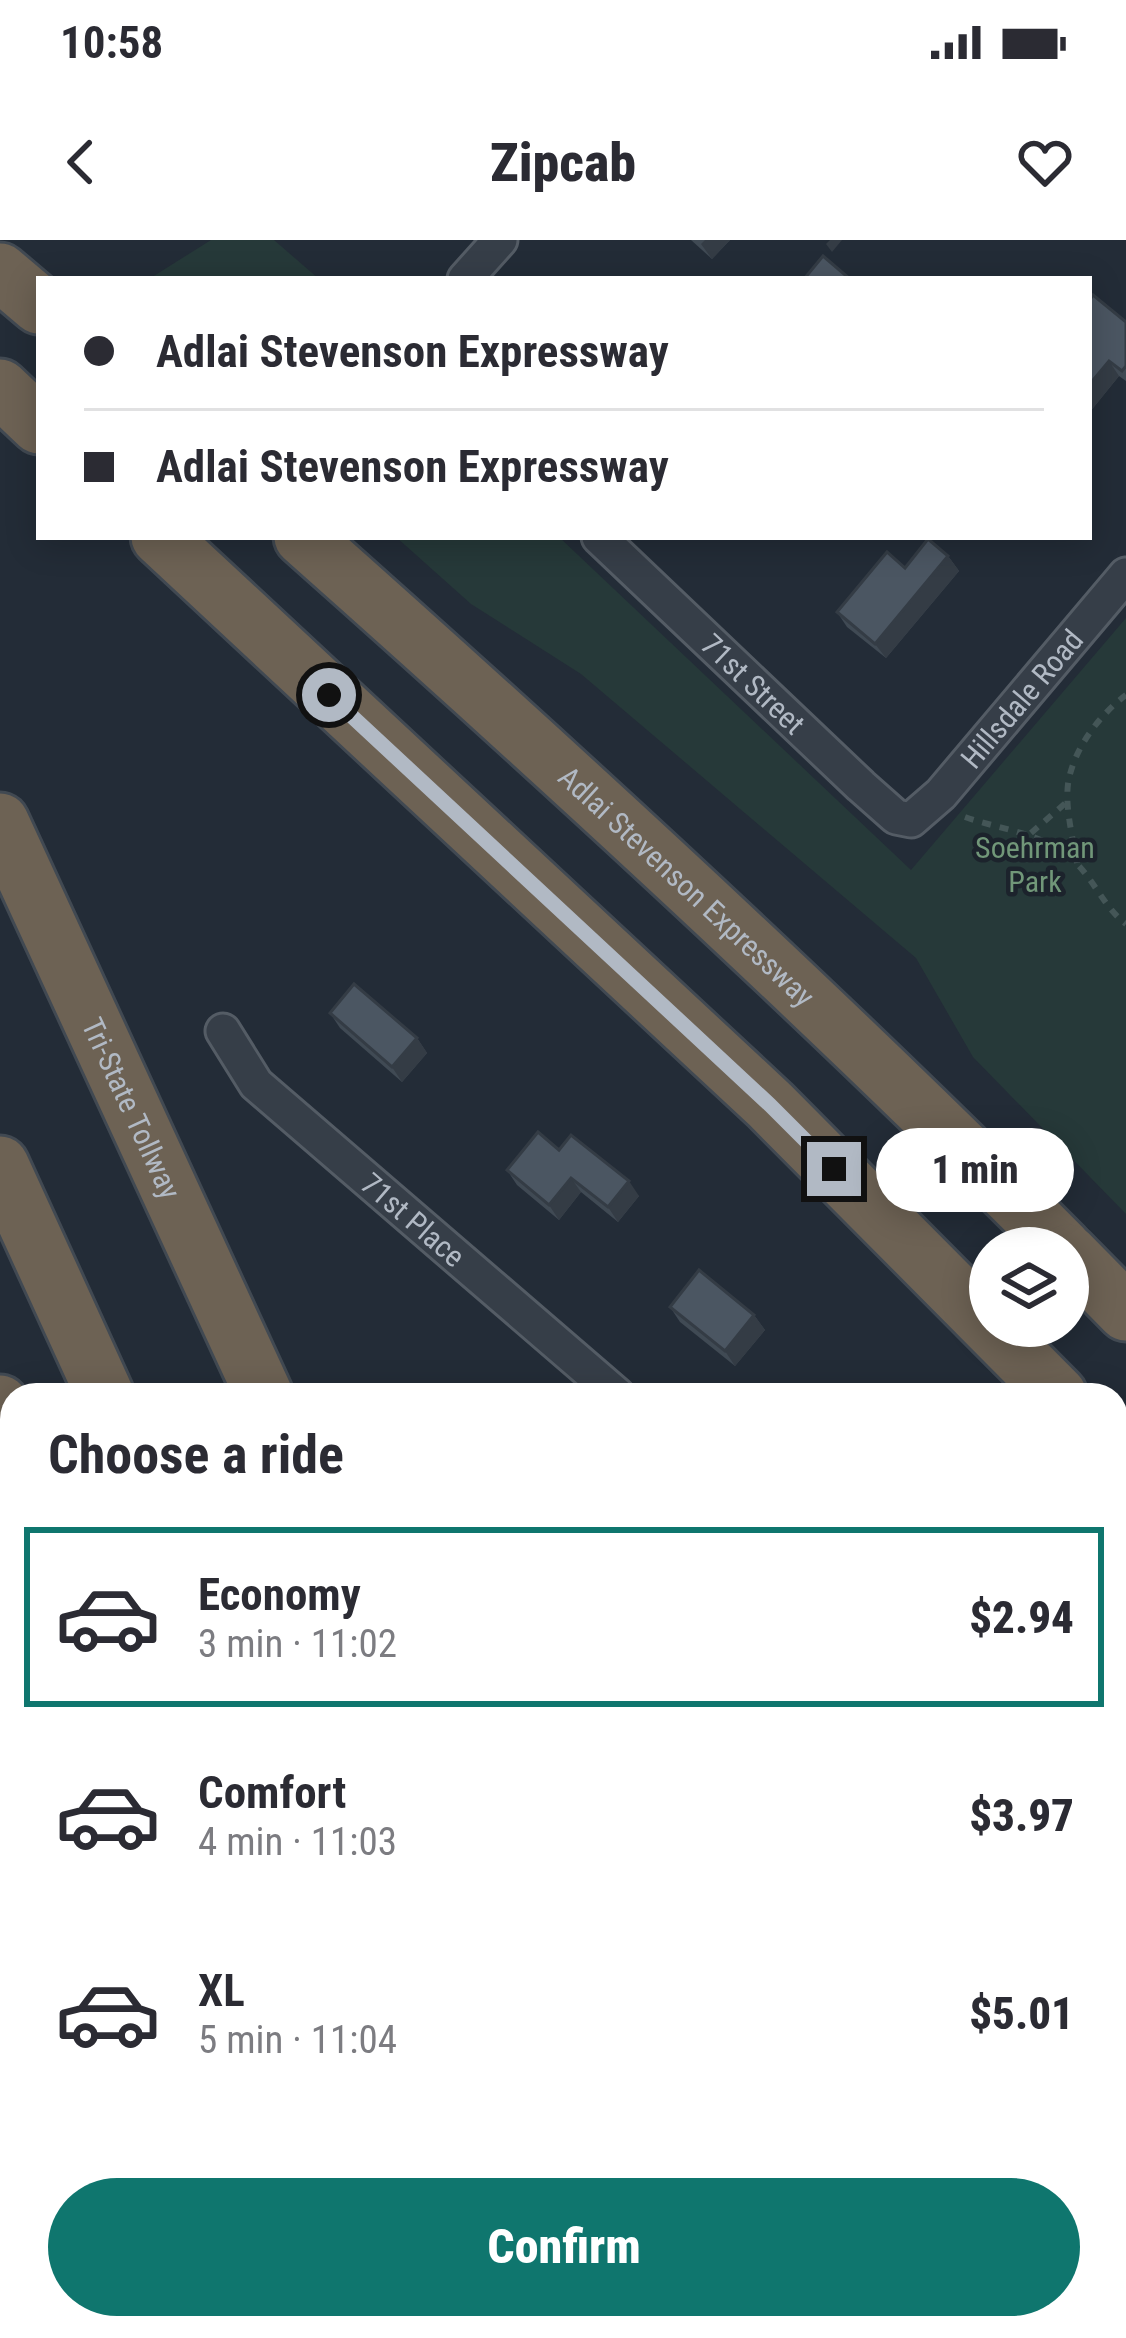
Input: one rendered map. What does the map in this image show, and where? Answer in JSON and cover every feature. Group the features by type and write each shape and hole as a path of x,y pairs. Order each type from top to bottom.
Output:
{"highway":[{"path":"0,272 36,302"},
{"path":"0,388 36,421"},
{"path":"163,540 770,1105 1046,1383"},
{"name":"Adlai Stevenson Expressway","path":"306,540 548,755 1041,1227"},
{"name":"Tri-State Tollway","path":"0,822 258,1383"},
{"path":"0,1165 100,1383"},
{"name":"Adlai Stevenson Expressway","path":"1089,1275 1126,1312"}],"street":[{"path":"468,276 500,240"},
{"name":"71st Street","path":"602,540 860,786 896,817 911,820"},
{"name":"Hillsdale Road","path":"911,820 941,794 1126,574"},
{"name":"71st Place","path":"223,1031 256,1084 603,1383"}],"path":[{"path":"1077,865 1068,787 1075,758 1093,729 1126,694"},
{"path":"941,794 962,816 1052,844 1077,865 1126,924"},
{"path":"1029,835 1069,800"}],"green space":[{"path":"211,240 274,240 316,276 154,276"},
{"name":"Soehrman Park","path":"399,540 562,540 911,870 1126,618 1126,1214 973,1057 916,958 581,674 471,604"}],"building":[{"path":"823,256 846,276 806,276"},
{"path":"1092,296 1126,322 1126,366 1122,371 1109,361 1092,381"},
{"path":"927,540 948,556 875,644 837,612 887,552 905,568"},
{"path":"354,984 417,1038 392,1067 330,1013"},
{"path":"538,1132 559,1150 571,1135 629,1181 608,1207 571,1178 549,1205 507,1170"},
{"path":"699,1270 754,1315 725,1351 670,1307"}],"route":[{"path":"329,695 834,1169"}]}
